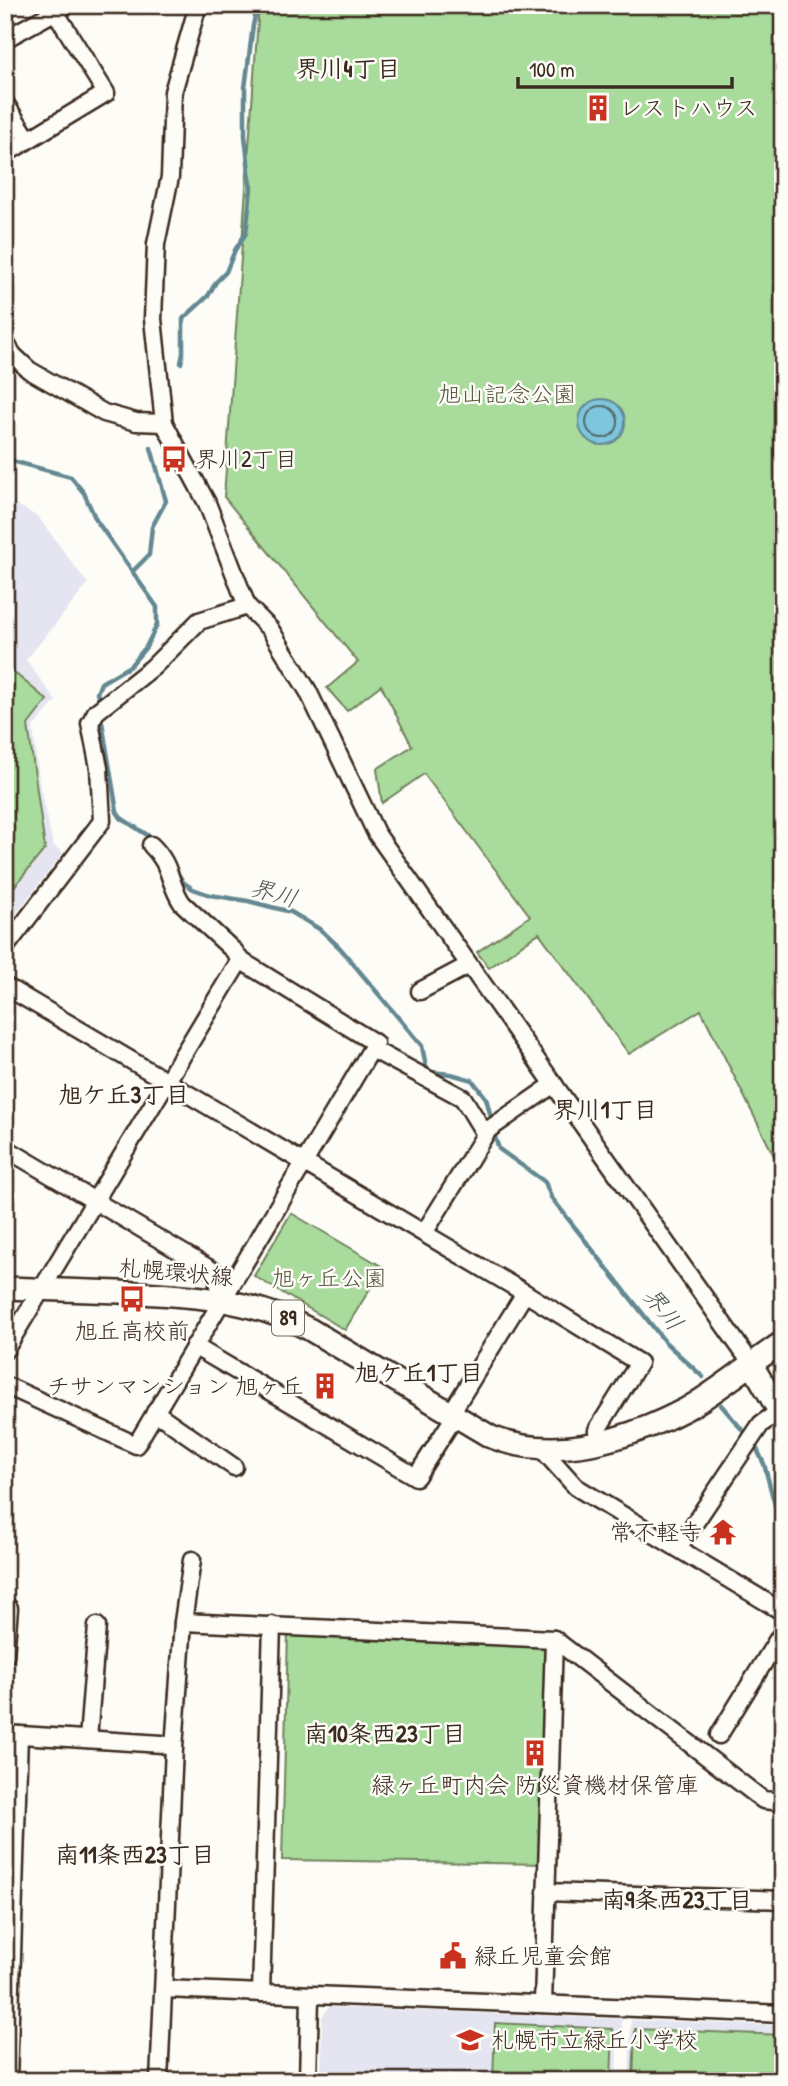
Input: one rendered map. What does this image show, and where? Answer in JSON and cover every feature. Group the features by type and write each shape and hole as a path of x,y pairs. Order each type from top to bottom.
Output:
{"main road":[{"name":"札幌環状線","path":"5,1288 195,1295 223,1299 285,1316 502,1441 541,1448 598,1443 642,1429 687,1408 783,1342"},
{"path":"751,1363 781,1414"}],"street":[{"path":"198,5 173,92 170,177 156,244 153,319 164,423 207,503 247,606 270,629 308,691 376,833 751,1363"},
{"path":"5,39 58,7 106,93 5,153"},
{"path":"5,103 28,139"},
{"path":"5,342 13,355 29,370 104,413 136,422 164,423"},
{"path":"5,948 102,821 99,768 90,723 96,712 153,667 198,621 247,606"},
{"path":"5,1385 136,1445 375,1043 240,960 235,952 182,903 163,856 151,845"},
{"path":"5,1350 240,960"},
{"path":"420,991 469,965"},
{"path":"5,986 639,1363 597,1430 598,1443"},
{"path":"372,1049 463,1098 485,1134"},
{"path":"424,1233 485,1134 554,1084"},
{"path":"5,1147 215,1272 223,1299"},
{"path":"194,1346 416,1477 525,1293"},
{"path":"155,1412 234,1467"},
{"path":"678,1548 761,1424 781,1414"},
{"path":"541,1448 576,1487 783,1612"},
{"path":"159,2081 174,1748 183,1622 192,1560"},
{"path":"5,1657 9,1608"},
{"path":"183,1622 554,1639 762,1800 783,1802"},
{"path":"261,1993 272,1625"},
{"path":"88,1739 97,1626"},
{"path":"719,1735 783,1630"},
{"path":"543,2004 554,1639"},
{"path":"8,2081 12,1735 162,1744 174,1748"},
{"path":"546,1892 783,1900"},
{"path":"164,1990 783,2014"},
{"path":"308,2081 310,1997"}],"shaded area":[{"path":"5,498 38,517 88,584 26,660 56,701 33,727 40,788 53,845 63,853 5,928"},
{"name":"札幌市立緑丘小学校","path":"329,2007 622,2019 622,2036 617,2045 616,2081 321,2081 322,2017"},
{"path":"631,2020 783,2026 783,2081 629,2081"}],"green space":[{"name":"旭山記念公園","path":"259,5 783,5 783,1174 701,1010 629,1054 539,933 489,968 477,952 530,916 424,774 382,803 377,769 412,746 381,685 347,711 327,688 358,662 224,497"},
{"path":"5,665 47,700 28,725 45,849 5,898"},
{"name":"旭ヶ丘公園","path":"291,1213 383,1267 345,1330 254,1276"},
{"path":"288,1632 540,1636 551,1648 548,1864 282,1860"},
{"path":"495,2023 613,2029 611,2081 493,2081"},
{"path":"635,2029 783,2035 783,2081 633,2081"}],"water":[{"path":"602,399 618,406 625,422 618,438 602,445 586,438 579,422 586,406"}],"waterway":[{"path":"181,363 183,319 208,296 226,272 246,233 251,189 245,136 245,88 258,5"},
{"path":"132,572 149,555 152,527 166,501 151,448"},
{"name":"界川","path":"5,459 71,477 84,493 96,520 157,607 157,625 146,647 130,666 101,683 97,693 99,699"},
{"name":"界川","path":"102,722 117,812 121,818 155,840"},
{"name":"界川","path":"174,867 183,882 193,889 291,912 321,930 340,948 422,1046 426,1067 431,1072 472,1080 486,1098 491,1117"},
{"name":"界川","path":"494,1134 499,1149 545,1182 551,1197 665,1342 703,1377"},
{"name":"界川","path":"721,1405 745,1433"},
{"name":"界川","path":"754,1443 764,1464 783,1535"}],"place":[{"name":"レストハウス","path":"598,108"},
{"name":"界川2丁目","path":"174,459"},
{"name":"旭丘高校前","path":"132,1299"},
{"name":"チサンマンション 旭ヶ丘","path":"325,1386"},
{"name":"常不軽寺","path":"723,1532"},
{"name":"緑ヶ丘町内会 防災資機材保管庫","path":"535,1753"},
{"name":"緑丘児童会館","path":"453,1956"},
{"name":"札幌市立緑丘小学校","path":"470,2040"}],"district":[{"name":"界川4丁目","path":"348,69"},
{"name":"旭ケ丘3丁目","path":"124,1095"},
{"name":"界川1丁目","path":"605,1110"},
{"name":"旭ケ丘1丁目","path":"419,1373"},
{"name":"南10条西23丁目","path":"385,1734"},
{"name":"南11条西23丁目","path":"135,1855"},
{"name":"南9条西23丁目","path":"677,1900"}]}
